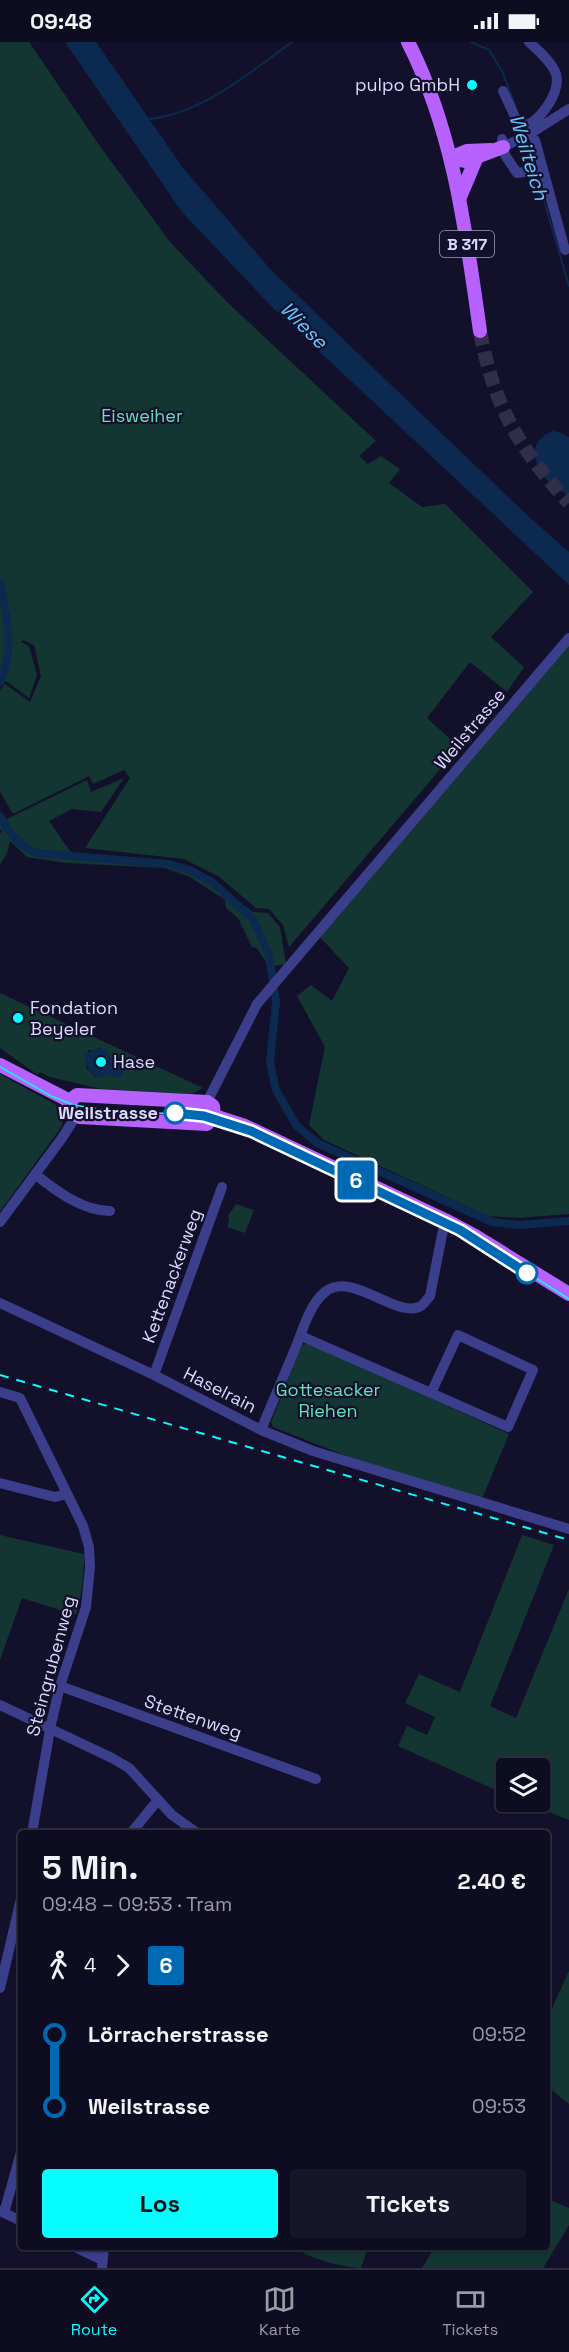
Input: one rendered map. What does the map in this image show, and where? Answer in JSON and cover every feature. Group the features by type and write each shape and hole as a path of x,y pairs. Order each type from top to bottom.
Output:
{"main road":[{"name":"B 317","path":"408,42 442,129 460,197 480,331"},
{"path":"442,129 476,154"},
{"path":"450,158 459,161 500,145"},
{"path":"460,197 476,154"},
{"path":"0,1065 70,1101"},
{"path":"77,1095 207,1102 213,1106 214,1116 210,1122 199,1124 76,1116 69,1107 70,1101 77,1095"},
{"path":"214,1116 245,1126 445,1220 569,1294"}],"street":[{"path":"526,132 546,110 556,84 556,74 529,42"},
{"path":"503,91 526,132 543,170 565,250"},
{"path":"543,170 517,172 500,145 569,109"},
{"name":"Weilstrasse","path":"207,1102 252,1012 569,638"},
{"path":"0,1222 76,1116"},
{"path":"35,1174 68,1197 95,1209 110,1211"},
{"name":"Kettenackerweg","path":"154,1375 222,1188"},
{"path":"261,1430 317,1300 337,1286 348,1286 410,1310 422,1306 430,1296 445,1220"},
{"name":"Haselrain","path":"0,1304 154,1375 261,1430 313,1451 569,1529"},
{"path":"301,1336 508,1427 533,1370 458,1335 431,1393"},
{"name":"Steingrubenweg","path":"0,1392 20,1398 83,1526 90,1567 86,1606 60,1686 50,1728 33,1830"},
{"path":"0,1483 55,1497 67,1494"},
{"name":"Stettenweg","path":"60,1686 316,1779"},
{"path":"0,1705 129,1768 172,1815 193,1830"},
{"path":"133,1830 158,1800"},
{"path":"0,1988 18,1912"},
{"path":"18,2161 2,2212 18,2220"},
{"path":"80,2250 102,2264"}],"green space":[{"name":"Eisweiher","path":"0,42 29,42 97,142 170,242 228,303 376,441 359,456 368,464 381,456 400,469 389,483 422,507 445,504 533,592 491,637 524,667 507,692 470,662 427,718 459,747 289,947 283,925 269,909 256,908 218,876 184,859 85,848 130,778 124,770 93,784 89,776 13,814 0,792 0,690 5,684 30,702 41,676 34,645 23,640 21,642 29,646 37,675 29,698 6,681 0,687"},
{"path":"569,638 569,1214 518,1218 488,1216 324,1140 309,1125 325,1047 297,996 311,985 332,1001 349,968 317,934"},
{"path":"124,778 101,812 72,809 49,821 72,854 180,864 195,870 253,912 268,913 280,927 286,964 269,967 257,948 252,947 238,918 226,908 225,900 190,877 165,868 67,863 27,857 10,841 7,853 0,865 2,831 0,830 0,813 5,820 87,780 91,792"},
{"path":"0,993 203,1088 191,1094 101,1089 50,1077 40,1072 38,1075 0,1048","holes":["88,1050 107,1051 110,1057 122,1062 116,1077 110,1074 95,1077 86,1068"]},
{"path":"0,1074 63,1109 62,1126 0,1212"},
{"path":"236,1204 254,1210 245,1233 227,1227 228,1216"},
{"name":"Gottesacker Riehen","path":"310,1343 509,1434 482,1499 372,1466 273,1427 271,1422 302,1345"},
{"path":"0,1535 84,1554 84,1570 76,1615 22,1598 0,1660"},
{"path":"522,1535 554,1545 490,1706 516,1718 569,1589 569,1820 549,1812 550,1758 496,1758 496,1790 398,1746 407,1726 427,1735 435,1717 405,1703 419,1674 460,1692"},
{"path":"569,1971 569,2104 550,2089 550,2013"},
{"path":"550,2200 569,2208 569,2225 543,2268 422,2268 433,2250 550,2250"},
{"path":"367,2250 361,2268 336,2264 301,2251"}],"water":[{"name":"Wiese","path":"65,42 96,42 183,168 271,270 527,515 569,552 569,585 274,309 182,212"},
{"path":"553,431 569,437 569,495 550,483 537,465 536,445 542,437"},
{"path":"100,1047 107,1051 110,1057 126,1065 122,1077 108,1075 100,1078 90,1072 84,1054"}],"waterway":[{"name":"Weilteich","path":"149,119 188,109 207,100 225,90 292,42"},
{"name":"Weilteich","path":"471,42 489,50 502,71 515,105"},
{"name":"Weilteich","path":"526,139 535,168"},
{"name":"Weilteich","path":"536,173 569,286"},
{"path":"0,583 8,633 7,659 0,682"},
{"path":"13,608 16,612"},
{"path":"0,816 15,838 36,853 169,864 190,870 213,883 253,919 269,955 276,1001 270,1062 276,1090 296,1125 317,1143 492,1222 520,1225 569,1221"}],"tunnel":[{"path":"480,331 493,382 511,424 522,444 569,503"}],"tram line":[{"path":"0,1067 51,1096 74,1105 99,1109 204,1116 245,1128 460,1230 569,1299"},
{"name":"6","path":"175,1113 217,1119 251,1131 444,1221 494,1250 527,1273"}],"railway":[{"path":"0,1375 569,1540"}],"place":[{"name":"pulpo GmbH","path":"472,85"},
{"name":"Fondation Beyeler","path":"18,1018"},
{"name":"Hase","path":"101,1062"},
{"name":"Weilstrasse","path":"175,1113"}]}
